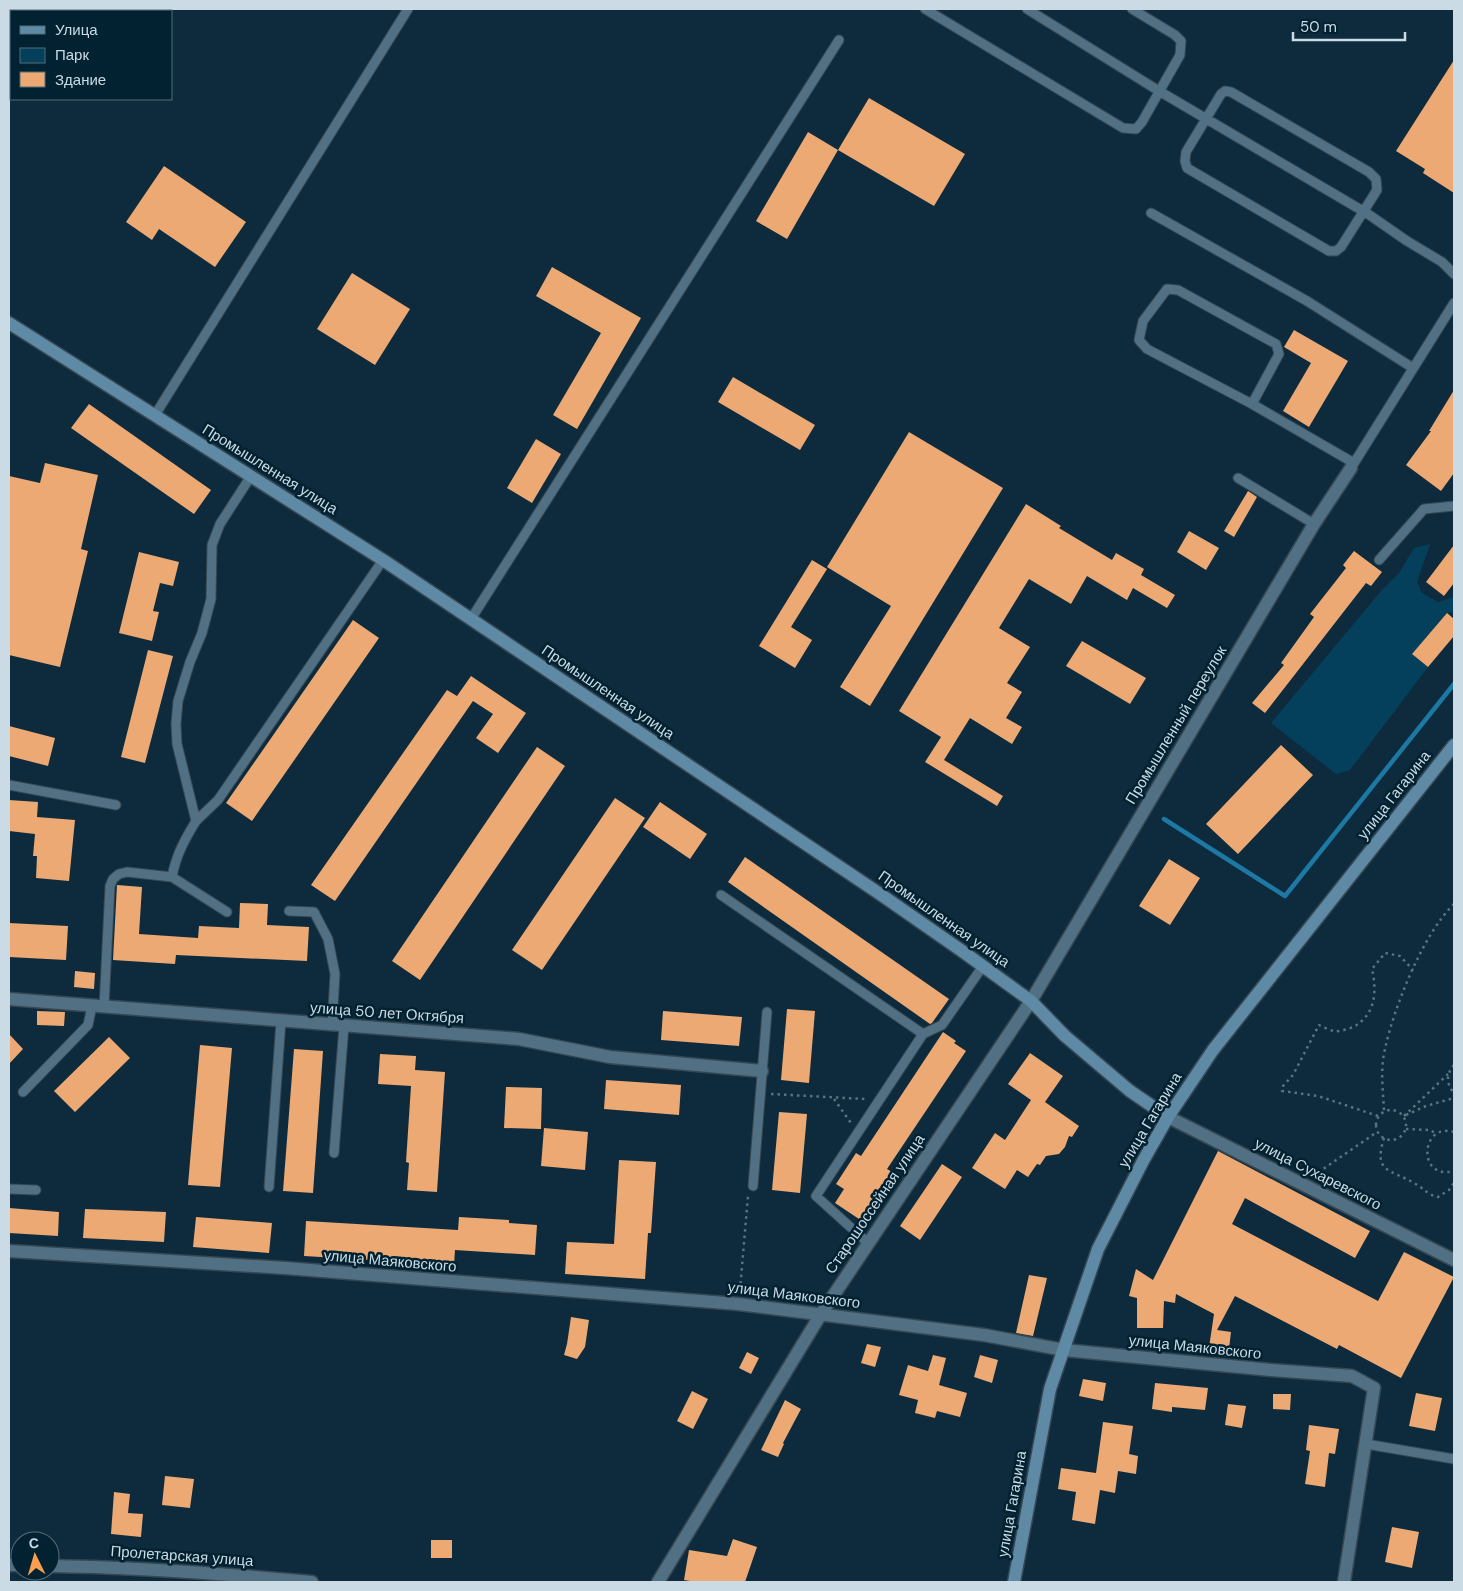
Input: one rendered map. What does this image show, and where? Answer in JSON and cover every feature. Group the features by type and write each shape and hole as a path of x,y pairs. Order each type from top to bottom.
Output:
{"street":[{"name":"Промышленная улица","path":"9,323 383,560 871,888 1031,1001 1065,1036 1123,1085 1168,1117"},
{"name":"Промышленный переулок","path":"1031,1001 1314,524 1352,465"},
{"name":"улица Гагарина","path":"1014,1582 1050,1388 1098,1249 1143,1161 1168,1117 1213,1050 1454,745"},
{"name":"улица 50 лет Октября","path":"9,999 519,1039 610,1057 762,1071"},
{"name":"Старошоссейная улица","path":"658,1582 821,1314 1031,1001"},
{"name":"улица Сухаревского","path":"1168,1117 1454,1260"},
{"name":"улица Маяковского","path":"9,1251 285,1268 738,1304 984,1335 1064,1350 1352,1376 1374,1388 1344,1582"},
{"name":"Пролетарская улица","path":"60,1566 108,1567 236,1575 312,1582"}],"lane":[{"path":"155,415 408,9"},
{"path":"925,9 1123,128 1136,129 1142,122 1180,55 1181,41 1175,35 1132,9"},
{"path":"1027,9 1159,91 1363,211 1442,262 1454,274"},
{"path":"471,619 839,40"},
{"path":"1225,91 1231,92 1369,172 1376,179 1377,190 1363,211 1341,247 1336,251 1329,251 1187,168 1184,161 1186,152 1221,94 1225,91"},
{"path":"1151,213 1307,301 1413,368"},
{"path":"1252,404 1279,354 1276,344 1178,290 1167,289 1143,321 1140,340 1147,349 1252,404 1352,465 1454,303"},
{"path":"196,820 177,744 178,701 190,662 202,633 211,599 212,545 220,524 251,476"},
{"path":"1238,478 1314,524"},
{"path":"1379,560 1424,509 1454,506"},
{"path":"172,877 174,862 196,820 218,800 383,560"},
{"path":"9,785 116,805"},
{"path":"23,1092 88,1025 98,1006 110,886 113,879 119,874 127,872 172,877 227,912"},
{"path":"721,895 923,1034"},
{"path":"290,911 314,912 328,939 336,974 338,1025 334,1153"},
{"path":"868,1243 816,1196 923,1034 942,1025 983,966"},
{"path":"753,1186 767,1012"},
{"path":"269,1187 280,1021"},
{"path":"9,1189 36,1190"},
{"path":"1366,1444 1454,1459"}],"path":[{"path":"1384,1110 1382,1074 1385,1050 1397,1008 1413,970 1432,934 1454,904"},
{"path":"1378,1116 1318,1096 1282,1092 1283,1086 1293,1075 1319,1025 1334,1031 1349,1029 1361,1023 1371,1010 1375,997 1372,968 1385,953 1400,956 1413,970"},
{"path":"1404,1116 1448,1074 1454,1065"},
{"path":"1448,1074 1448,1084 1454,1092"},
{"path":"760,1093 834,1099 879,1100"},
{"path":"1404,1116 1426,1106 1454,1098"},
{"path":"834,1099 858,1132"},
{"path":"1384,1110 1395,1110 1404,1116 1406,1120 1406,1129 1397,1139 1388,1140 1377,1132 1375,1124 1378,1116 1384,1110"},
{"path":"1406,1129 1430,1130 1437,1134"},
{"path":"1454,1132 1444,1131 1437,1134 1432,1138 1427,1149 1429,1162 1439,1171 1454,1172"},
{"path":"1301,1184 1377,1132"},
{"path":"1384,1138 1380,1161 1388,1171 1416,1184 1428,1195 1438,1197 1449,1190 1454,1183"},
{"path":"738,1304 748,1193 753,1186"}],"green space":[{"path":"1430,544 1417,582 1422,593 1438,602 1454,597 1454,612 1447,613 1412,654 1428,667 1350,770 1336,774 1271,723 1381,591 1399,573 1414,548"}],"building":[{"path":"1454,60 1454,193 1423,173 1425,169 1396,151"},
{"path":"869,98 965,154 934,206 838,150"},
{"path":"808,132 838,150 787,239 756,221"},
{"path":"164,166 246,222 215,267 159,229 152,240 126,222"},
{"path":"552,267 641,318 577,429 553,415 601,333 536,296"},
{"path":"352,273 410,309 375,365 317,329"},
{"path":"1294,330 1348,361 1309,427 1283,411 1311,363 1284,347"},
{"path":"733,377 815,425 800,450 718,402"},
{"path":"1454,390 1454,473 1441,491 1406,465 1431,431 1429,431"},
{"path":"89,404 211,490 194,514 71,428"},
{"path":"909,432 1003,488 870,706 840,687 891,606 827,567"},
{"path":"536,439 561,454 532,503 507,488"},
{"path":"45,463 98,475 81,549 88,551 60,667 9,655 9,476 40,483"},
{"path":"1248,491 1257,497 1234,537 1224,531"},
{"path":"1026,504 1061,526 1059,528 1112,560 1116,553 1144,569 1141,575 1175,595 1167,608 1133,588 1127,600 1087,576 1071,604 1029,579 999,628 1030,647 1007,683 1022,692 1006,718 1022,727 1012,744 970,718 944,760 1003,796 997,806 925,762 941,737 899,711"},
{"path":"1189,531 1219,548 1206,570 1177,552"},
{"path":"1454,545 1454,583 1444,596 1426,582"},
{"path":"1354,551 1382,572 1371,586 1366,583 1265,713 1252,703 1284,665 1281,663 1314,617 1310,614 1346,568 1343,565"},
{"path":"139,552 179,562 173,586 160,583 153,611 159,612 152,641 119,633"},
{"path":"812,560 827,569 791,627 812,640 795,668 759,646"},
{"path":"1447,613 1454,619 1454,636 1428,667 1412,654"},
{"path":"353,620 379,638 252,821 226,803"},
{"path":"1082,641 1146,678 1130,704 1066,666"},
{"path":"148,650 173,656 145,763 121,757"},
{"path":"471,676 526,713 498,753 476,738 493,714 473,701 335,901 311,885 447,690 457,696"},
{"path":"9,726 55,738 48,766 9,756"},
{"path":"1281,745 1313,775 1238,854 1206,824"},
{"path":"537,747 565,766 420,980 392,961"},
{"path":"615,798 645,818 542,970 512,950"},
{"path":"9,800 38,802 37,817 75,820 69,881 36,878 37,856 33,856 35,834 9,831"},
{"path":"660,802 707,834 690,859 643,827"},
{"path":"745,857 949,999 932,1023 930,1024 728,882"},
{"path":"1169,859 1200,878 1170,925 1139,906"},
{"path":"117,885 142,887 139,934 198,938 199,926 239,928 240,903 268,904 267,925 309,927 307,961 176,955 175,964 113,960"},
{"path":"9,923 68,926 66,960 9,957"},
{"path":"75,971 95,973 94,989 74,987"},
{"path":"787,1009 815,1011 809,1083 781,1080"},
{"path":"37,1011 65,1012 64,1026 37,1025"},
{"path":"663,1011 742,1017 739,1046 661,1040"},
{"path":"943,1032 966,1051 887,1169 894,1173 862,1221 835,1203 844,1189 836,1184 856,1153 861,1156"},
{"path":"9,1034 23,1049 9,1064"},
{"path":"109,1037 130,1058 75,1112 54,1091"},
{"path":"200,1045 232,1048 220,1187 188,1185"},
{"path":"294,1049 323,1051 313,1193 283,1191"},
{"path":"1030,1053 1063,1076 1045,1102 1079,1126 1072,1137 1069,1136 1065,1147 1059,1154 1046,1156 1040,1165 1037,1164 1028,1177 1017,1170 1005,1189 972,1168 995,1133 1005,1140 1031,1100 1008,1084"},
{"path":"380,1054 416,1056 415,1070 445,1072 437,1192 407,1190 409,1163 406,1162 411,1086 378,1084"},
{"path":"606,1080 681,1085 679,1115 604,1109"},
{"path":"506,1087 542,1088 541,1129 504,1128"},
{"path":"779,1112 807,1114 800,1193 772,1190"},
{"path":"544,1128 588,1132 585,1170 541,1166"},
{"path":"1218,1151 1370,1231 1355,1258 1245,1198 1232,1224 1378,1301 1404,1252 1454,1277 1401,1378 1339,1345 1337,1349 1235,1296 1217,1330 1231,1332 1228,1357 1208,1354 1214,1314 1176,1294 1175,1303 1164,1301 1163,1328 1137,1328 1137,1298 1129,1296 1136,1269 1153,1280"},
{"path":"619,1160 656,1162 651,1233 648,1233 645,1279 565,1274 567,1242 614,1244"},
{"path":"942,1164 962,1177 920,1240 900,1226"},
{"path":"9,1208 59,1212 58,1236 9,1233"},
{"path":"85,1209 166,1212 164,1242 83,1238"},
{"path":"196,1217 272,1223 269,1253 193,1247"},
{"path":"459,1217 509,1220 509,1223 537,1225 535,1255 455,1250 454,1265 304,1256 306,1221 458,1230"},
{"path":"1029,1275 1047,1278 1033,1336 1016,1333"},
{"path":"571,1317 589,1320 585,1347 577,1359 564,1355"},
{"path":"867,1344 881,1347 875,1367 861,1363"},
{"path":"747,1352 759,1358 751,1374 739,1368"},
{"path":"933,1355 946,1358 939,1385 967,1393 960,1417 937,1411 935,1418 915,1413 918,1400 899,1395 908,1365 928,1371"},
{"path":"980,1355 998,1360 992,1383 974,1377"},
{"path":"1083,1379 1106,1383 1103,1401 1079,1396"},
{"path":"1155,1383 1208,1388 1205,1410 1172,1407 1172,1412 1152,1409"},
{"path":"692,1391 708,1399 693,1429 677,1421"},
{"path":"1416,1393 1442,1398 1435,1431 1409,1426"},
{"path":"1273,1394 1291,1394 1290,1410 1273,1409"},
{"path":"785,1400 801,1409 783,1443 778,1457 761,1450"},
{"path":"1228,1404 1246,1406 1242,1428 1225,1425"},
{"path":"1103,1422 1133,1426 1129,1454 1138,1456 1136,1474 1118,1471 1115,1493 1100,1490 1095,1524 1072,1520 1076,1492 1058,1489 1061,1468 1096,1473"},
{"path":"1309,1425 1339,1429 1335,1454 1329,1453 1325,1487 1305,1484 1310,1451 1306,1450"},
{"path":"165,1476 194,1479 190,1508 162,1505"},
{"path":"114,1492 130,1494 128,1513 143,1514 141,1537 111,1534"},
{"path":"1392,1527 1419,1532 1412,1568 1385,1562"},
{"path":"733,1539 757,1547 745,1582 696,1582 684,1580 689,1550 727,1556"},
{"path":"431,1540 452,1540 452,1558 431,1558"}],"waterway":[{"path":"1164,819 1285,896 1454,684"}]}
